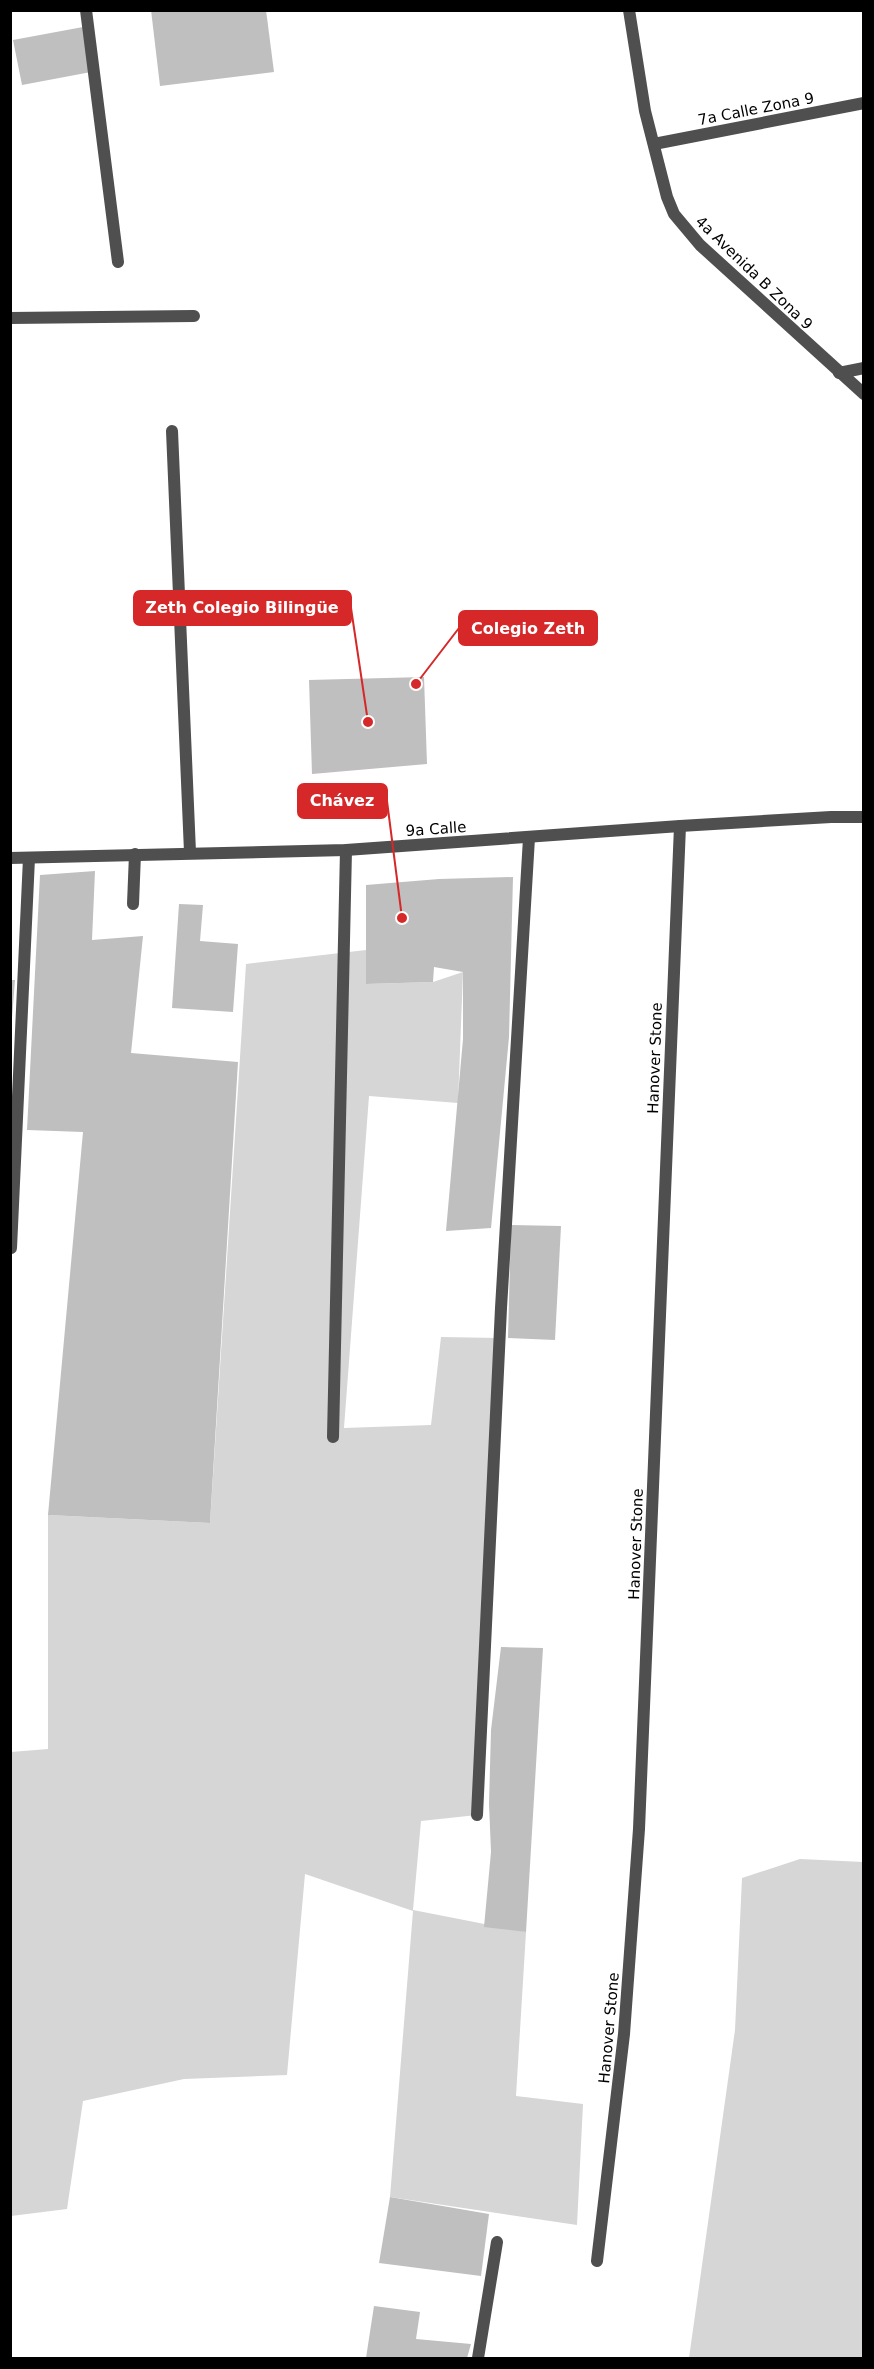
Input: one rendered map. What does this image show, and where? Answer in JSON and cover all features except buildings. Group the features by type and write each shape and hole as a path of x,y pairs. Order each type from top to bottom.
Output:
{"street":[{"path":"86,10 118,262"},
{"name":"4a Avenida B Zona 9","path":"628,10 637,69 667,197 685,229 838,373 864,394"},
{"name":"7a Calle Zona 9","path":"654,144 864,103"},
{"path":"10,318 194,316"},
{"path":"838,373 864,368"},
{"path":"172,431 190,852"},
{"name":"9a Calle","path":"10,858 346,850 680,826 831,817 864,818"},
{"name":"Hanover Stone","path":"597,2261 624,2034 639,1829 680,826"},
{"path":"477,1815 501,1308 529,838"},
{"path":"333,1437 346,850"},
{"path":"133,904 135,854"},
{"path":"11,1248 30,858"},
{"path":"478,2358 497,2242"}],"shaded area":[{"path":"366,950 366,984 433,982 463,972 458,1103 369,1096 344,1428 431,1425 441,1337 499,1338 477,1815 421,1821 413,1910 526,1932 516,2096 583,2104 577,2225 390,2197 413,1911 305,1874 287,2075 184,2079 83,2101 67,2209 11,2216 11,1752 48,1749 48,1515 210,1523 246,964"},
{"path":"800,1859 863,1862 863,2358 689,2358 735,2030 742,1878"}],"place":[{"name":"Colegio Zeth","path":"416,684"},
{"name":"Zeth Colegio Bilingüe","path":"368,722"},
{"name":"Chávez","path":"402,918"}]}
